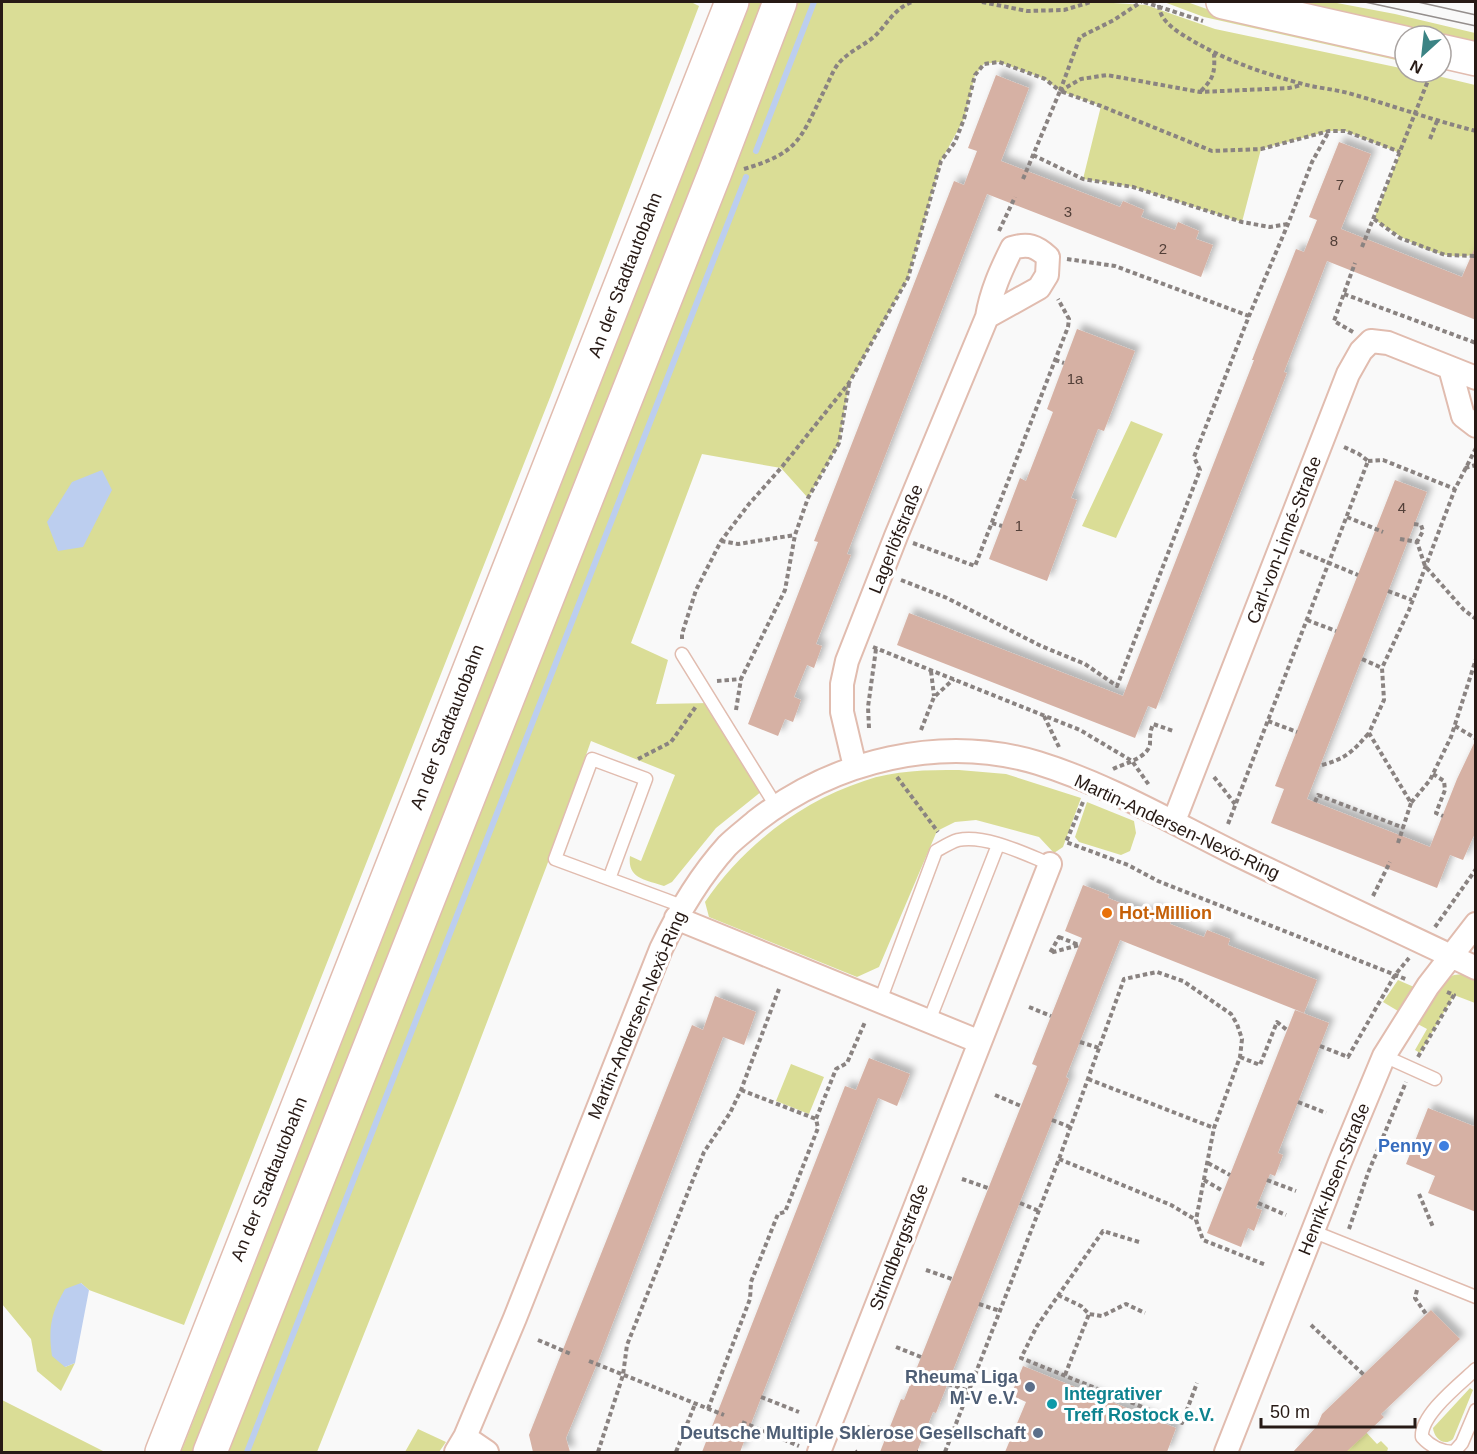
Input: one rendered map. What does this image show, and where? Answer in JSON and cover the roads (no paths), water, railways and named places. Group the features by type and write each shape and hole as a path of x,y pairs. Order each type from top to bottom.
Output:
{"main road":[{"name":"An der Stadtautobahn","path":"162,1452 732,2"},
{"path":"210,1452 714,176 780,2"},
{"path":"1223,2 1393,40"},
{"path":"1453,54 1476,59"}],"street":[{"name":"Lagerlöfstraße","path":"855,767 842,712 842,684 847,661 987,317 1000,272 1012,248 1023,245 1036,247 1048,257 1047,274 1039,288 987,317"},
{"name":"Carl-von-Linné-Straße","path":"1174,821 1348,374 1361,351 1371,341 1388,343 1450,368"},
{"path":"1450,368 1476,378"},
{"path":"1450,368 1463,416 1476,426"},
{"name":"Martin-Andersen-Nexö-Ring","path":"461,1445 515,1318 661,949 679,912 704,873 729,843 776,806 811,785 855,767 883,759 932,752 986,752 1037,763 1174,821 1237,854 1476,968"},
{"name":"Strindbergstraße","path":"813,1451 1050,864"},
{"path":"679,912 880,1001 980,1042"},
{"name":"Henrik-Ibsen-Straße","path":"1226,1452 1312,1231 1384,1056 1428,986 1476,924"},
{"path":"461,1445 488,1452"}],"lane":[{"path":"682,654 776,806"},
{"path":"609,879 646,780 592,759 555,858 609,879 679,912"},
{"path":"880,1001 936,851 957,840 975,839 1050,864"},
{"path":"929,1022 998,845"},
{"path":"1384,1056 1435,1079"},
{"path":"1312,1231 1476,1297"},
{"path":"1476,1370 1428,1418 1421,1429 1422,1437 1427,1443 1437,1448 1446,1452 1454,1452 1462,1443 1476,1410"}],"water":[{"path":"102,470 112,490 83,547 58,551 47,522 72,482"},
{"path":"81,1283 89,1290 75,1363 65,1367 52,1356 50,1337 52,1321 65,1289"}],"waterway":[{"path":"756,151 814,2"},
{"path":"247,1452 746,177"}],"tram line":[{"path":"1365,2 1476,26"},
{"path":"1418,2 1476,15"}],"place":[{"name":"Hot-Million","path":"1107,913"},
{"name":"Penny","path":"1444,1146"},
{"name":"Rheuma Liga M-V e.V.","path":"1030,1387"},
{"name":"Integrativer Treff Rostock e.V.","path":"1052,1404"},
{"name":"Deutsche Multiple Sklerose Gesellschaft","path":"1038,1433"}]}
